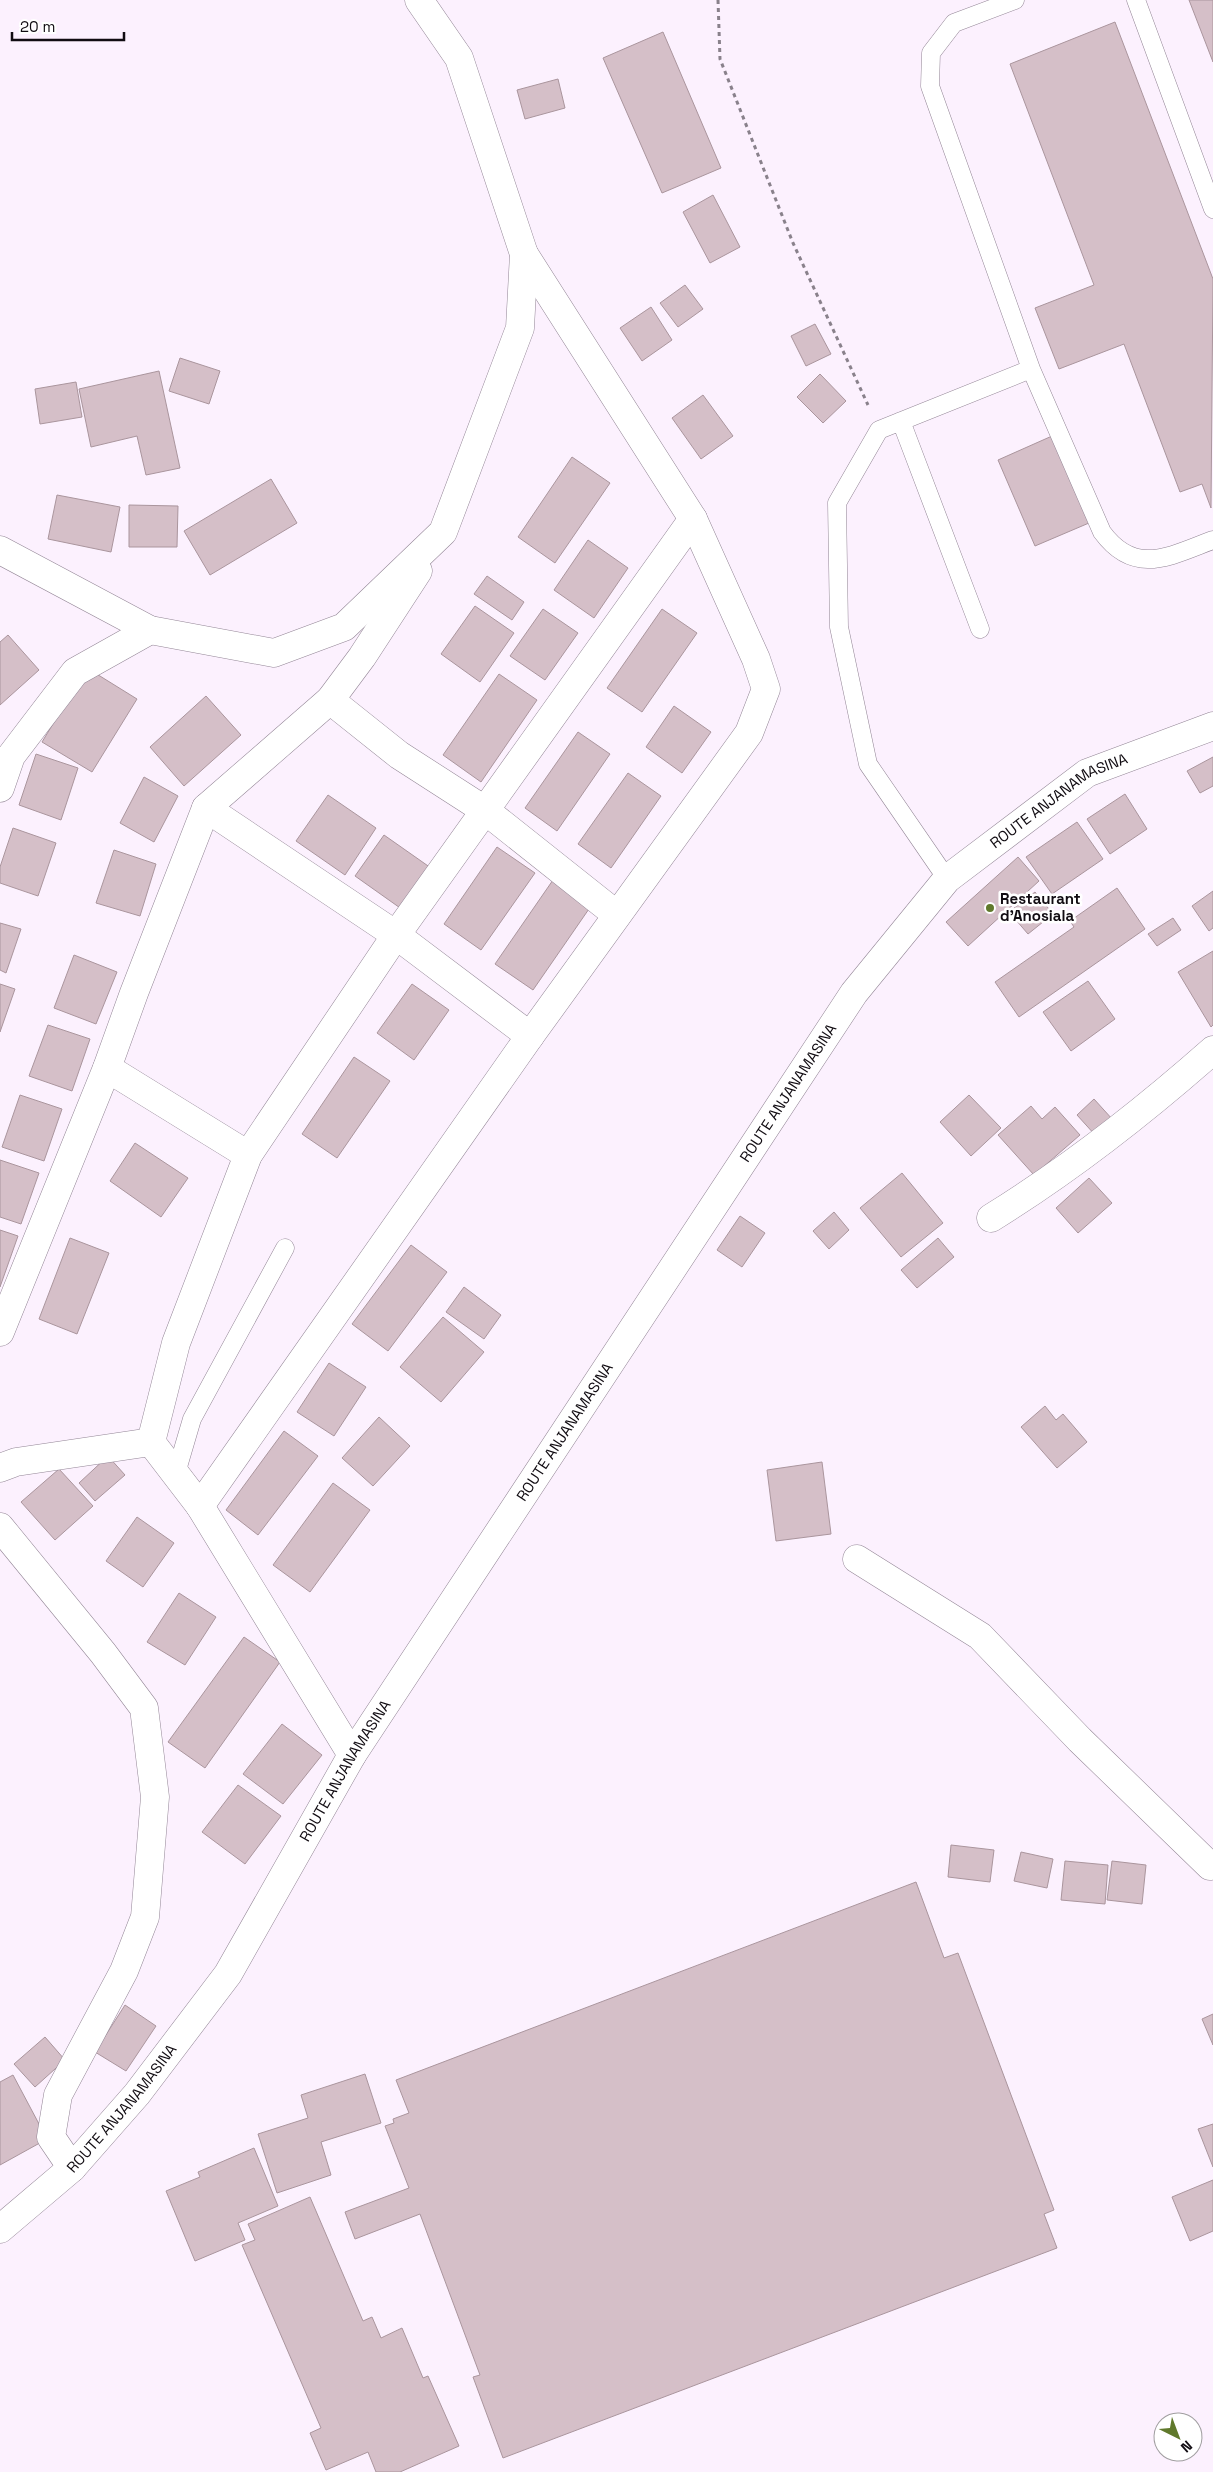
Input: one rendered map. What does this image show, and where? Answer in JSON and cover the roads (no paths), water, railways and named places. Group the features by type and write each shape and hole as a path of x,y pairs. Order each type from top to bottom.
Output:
{"street":[{"path":"200,1506 530,1036 749,733 766,689 756,659 693,519 524,254 459,58 419,0"},
{"path":"0,1332 107,1068 206,808 330,700 362,657 443,532 520,328 524,254"},
{"path":"151,1442 176,1343 248,1155 396,935 693,519"},
{"path":"0,550 150,630 274,653 344,626 443,532"},
{"path":"0,788 11,756 75,672 150,630"},
{"path":"330,700 399,756 486,811 617,915"},
{"name":"ROUTE ANJANAMASINA","path":"0,2229 72,2168 137,2094 228,1974 352,1755 854,992 947,879 1087,773 1213,726"},
{"path":"206,808 396,935 530,1036"},
{"path":"991,1218 1049,1182 1179,1080 1213,1050"},
{"path":"107,1068 248,1155"},
{"path":"151,1442 200,1506 352,1755"},
{"path":"0,1468 16,1462 151,1442"},
{"path":"0,1527 103,1653 144,1708 155,1797 145,1917 124,1971 58,2095 51,2137 72,2168"},
{"path":"857,1559 980,1636 1080,1740 1212,1868"}],"lane":[{"path":"1015,0 954,23 932,53 930,86 1031,369 1102,532 1113,547 1137,560 1169,557 1213,540"},
{"path":"1136,0 1213,209"},
{"path":"947,879 868,764 839,627 837,503 879,430 1031,369"},
{"path":"901,421 980,629"},
{"path":"200,1506 190,1487 177,1470 192,1419 285,1248"}],"place":[{"name":"Restaurant d'Anosiala","path":"990,908"}]}
